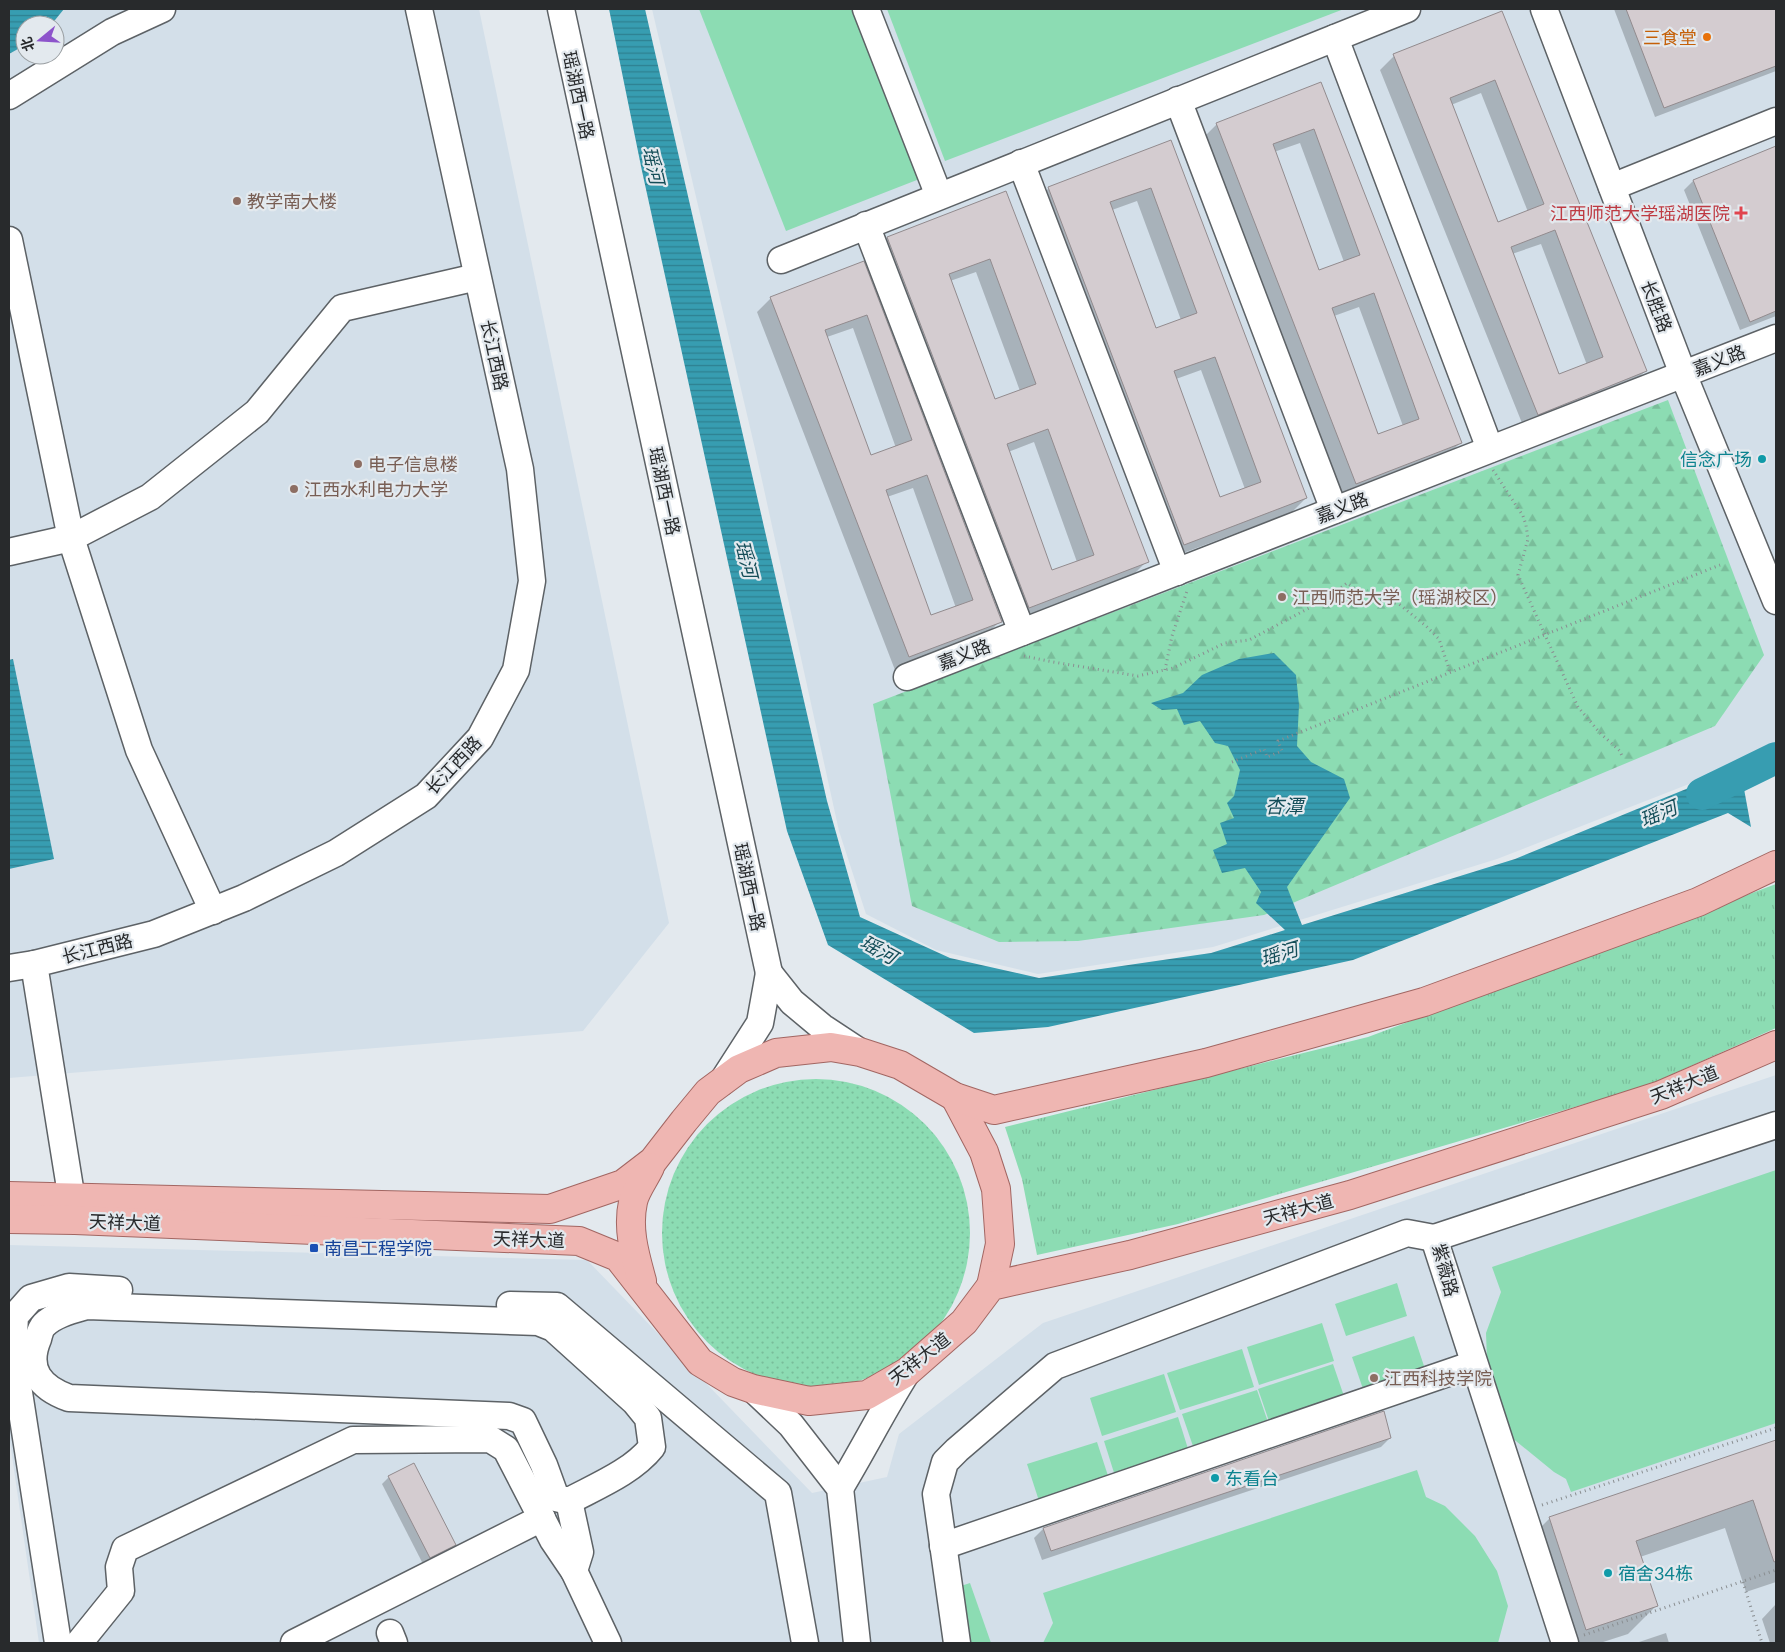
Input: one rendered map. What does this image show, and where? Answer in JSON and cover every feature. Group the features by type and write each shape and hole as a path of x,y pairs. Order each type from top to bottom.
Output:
{"main road":[{"name":"天祥大道","path":"9,1219 73,1208 550,1209 623,1184 653,1161 708,1092 739,1069 776,1053 831,1047 860,1052 900,1065 955,1097 994,1110 1206,1063 1424,1002 1698,902 1776,865"},
{"name":"天祥大道","path":"9,1196 73,1208 579,1241 618,1257 700,1362 733,1382 753,1389 809,1401 867,1395 907,1372 964,1322 991,1286 1130,1255 1350,1194 1661,1095 1776,1044"},
{"path":"955,1097 984,1152 996,1189 1000,1244 991,1286"},
{"path":"644,1291 633,1248 630,1226 633,1201 653,1161"}],"street":[{"path":"9,96 112,32 162,9"},
{"name":"长江西路","path":"73,1208 21,966 154,934 244,898 336,853 426,796 480,738 516,670 532,582 520,469 418,9"},
{"name":"瑶湖西一路","path":"561,9 769,973"},
{"path":"866,9 939,196"},
{"path":"781,260 1407,9"},
{"name":"长胜路","path":"1544,9 1683,374 1775,592"},
{"path":"1335,38 1490,449"},
{"path":"1178,100 1334,510"},
{"path":"1612,187 1776,121"},
{"path":"1021,163 1182,580"},
{"path":"866,226 1023,644"},
{"path":"9,240 71,538 139,750 213,910"},
{"path":"9,552 71,538 150,497 257,412 342,308 478,277"},
{"name":"嘉义路","path":"907,677 1023,644 1182,580 1334,510 1776,338"},
{"path":"769,973 792,1002 822,1027 860,1052"},
{"path":"722,1082 760,1023 769,973"},
{"name":"紫薇路","path":"1565,1642 1434,1238 1776,1125"},
{"path":"957,1643 936,1494 945,1462 1055,1366 1407,1233 1434,1238"},
{"path":"58,1643 13,1354 14,1316 31,1298 69,1287 557,1306 778,1493 805,1643"},
{"path":"87,1306 538,1322 553,1328 635,1402 648,1418 652,1447 643,1458 628,1469 569,1501 556,1498 544,1465 523,1421 509,1416 69,1398 53,1392 38,1378 33,1363 34,1347 43,1326 62,1314 87,1306"},
{"path":"943,1546 1474,1364"},
{"path":"840,1488 907,1372"},
{"path":"753,1389 791,1425 840,1488 857,1643"},
{"path":"79,1643 121,1591 118,1567 125,1549 353,1440 490,1439 506,1449 553,1540 574,1570 608,1643"},
{"path":"569,1501 580,1552 574,1570"},
{"path":"294,1643 542,1518"}],"path":[{"path":"1490,449 1487,461 1523,516 1526,525 1528,539 1518,575 1578,707 1622,756"},
{"path":"1232,762 1264,749 1267,757 1282,751 1278,741 1720,565"},
{"path":"1165,670 1182,580"},
{"path":"1023,644 1053,662 1138,676 1173,668 1225,643 1249,640 1326,598 1347,582 1365,596 1399,604 1426,626 1438,640 1450,672"},
{"path":"1522,1512 1776,1428"},
{"path":"1565,1642 1776,1570"},
{"path":"1742,1582 1762,1643"}],"shaded area":[{"name":"江西水利电力大学","path":"9,9 479,9 669,923 583,1031 9,1078"},
{"name":"江西师范大学（瑶湖校区）","path":"652,9 1776,9 1776,742 1707,777 1497,859 1213,947 1038,974 936,950 866,914 839,831 756,453"},
{"name":"江西科技学院","path":"1776,1075 1776,1643 39,1643 9,1435 9,1245 587,1260 812,1493 887,1477 899,1434 1043,1323"}],"green space":[{"path":"699,9 856,9 922,178 786,231"},
{"path":"887,9 1344,9 945,161"},
{"path":"1668,400 1764,655 1715,726 1264,915 1078,941 999,942 912,906 873,704"},
{"path":"1776,884 1776,1028 1646,1086 1178,1224 1037,1255 1022,1179 1005,1127 1368,1037"},
{"path":"816,1079 846,1082 875,1091 902,1105 925,1124 944,1147 958,1174 967,1203 970,1233 967,1263 958,1292 944,1319 925,1342 902,1361 875,1375 846,1384 816,1387 786,1384 757,1375 730,1361 707,1342 688,1319 674,1292 665,1263 662,1233 665,1203 674,1174 688,1147 707,1124 730,1105 757,1091 786,1082"},
{"path":"1776,1170 1776,1423 1571,1492 1566,1479 1554,1472 1511,1437 1487,1360 1486,1333 1501,1292 1492,1267"},
{"path":"1397,1283 1407,1316 1346,1336 1335,1304"},
{"path":"1322,1323 1334,1361 1259,1385 1247,1347"},
{"path":"1414,1336 1425,1369 1363,1389 1352,1357"},
{"path":"1242,1349 1254,1387 1180,1410 1167,1373"},
{"path":"1333,1364 1346,1402 1271,1427 1258,1389"},
{"path":"1164,1374 1176,1412 1102,1436 1090,1398"},
{"path":"1257,1390 1270,1428 1195,1452 1182,1414"},
{"path":"1178,1417 1190,1455 1116,1479 1104,1441"},
{"path":"1097,1442 1110,1482 1040,1504 1027,1464"},
{"path":"1417,1470 1426,1497 1445,1506 1475,1536 1497,1571 1508,1606 1498,1643 1043,1643 1053,1623 1043,1593"},
{"path":"970,1583 991,1643 959,1643 952,1589"}],"water":[{"path":"9,9 64,9 59,15 15,15 15,51 9,54"},
{"name":"杏潭","path":"609,9 645,9 827,801 860,917 950,958 1039,978 1211,953 1285,930 1256,903 1261,892 1245,868 1222,873 1213,850 1227,844 1220,823 1234,818 1227,803 1234,796 1240,770 1228,746 1215,743 1200,721 1184,725 1177,709 1162,710 1151,703 1183,693 1202,675 1239,659 1274,653 1296,675 1299,705 1297,746 1311,762 1344,779 1350,798 1287,887 1302,925 1515,859 1740,767 1751,827 1728,813 1353,960 1048,1027 974,1033 828,945 787,831 642,171"},
{"path":"13,659 54,859 9,869 9,660"}],"building":[{"name":"三食堂","path":"1626,9 1776,9 1776,66 1664,108"},
{"path":"1502,11 1647,371 1538,415 1393,54","holes":["1495,80 1544,204 1498,222 1450,98","1555,230 1603,357 1559,374 1511,247"]},
{"path":"1321,82 1462,443 1356,484 1216,123","holes":["1314,129 1360,255 1319,270 1273,144","1374,293 1419,419 1378,434 1332,308"]},
{"path":"1171,140 1307,498 1184,545 1048,187","holes":["1151,188 1197,313 1156,328 1110,202","1215,357 1261,482 1220,497 1174,371"]},
{"name":"江西师范大学瑶湖医院","path":"1776,146 1776,311 1750,322 1693,180"},
{"path":"1006,191 1149,562 1029,608 887,237","holes":["990,259 1036,384 995,399 949,274","1048,429 1094,555 1052,570 1007,444"]},
{"path":"864,261 1002,622 909,657 770,297","holes":["867,315 912,440 871,455 825,330","927,475 973,600 931,615 886,490"]},
{"name":"东看台","path":"1384,1411 1391,1438 1051,1551 1043,1528"},
{"path":"1776,1440 1776,1561 1774,1562 1753,1500 1636,1541 1658,1606 1586,1630 1549,1517"},
{"path":"414,1463 456,1545 430,1558 388,1476"}],"waterway":[{"name":"瑶河","path":"1702,794 1776,758"}],"place":[{"name":"三食堂","path":"1707,37"},
{"name":"教学南大楼","path":"237,201"},
{"name":"江西师范大学瑶湖医院","path":"1741,213"},
{"name":"信念广场","path":"1762,459"},
{"name":"电子信息楼","path":"358,464"},
{"name":"江西水利电力大学","path":"294,489"},
{"name":"江西师范大学（瑶湖校区）","path":"1282,597"},
{"name":"南昌工程学院","path":"314,1248"},
{"name":"江西科技学院","path":"1374,1378"},
{"name":"东看台","path":"1215,1478"},
{"name":"宿舍34栋","path":"1608,1573"}]}
